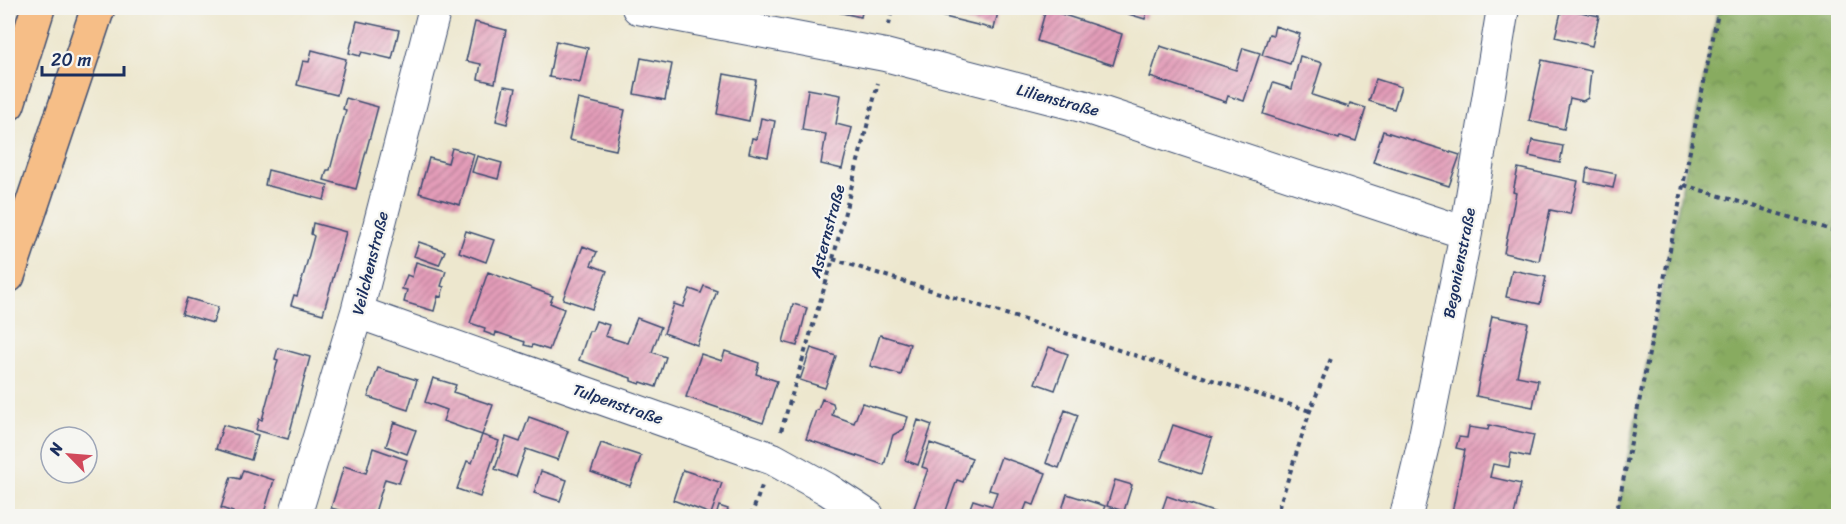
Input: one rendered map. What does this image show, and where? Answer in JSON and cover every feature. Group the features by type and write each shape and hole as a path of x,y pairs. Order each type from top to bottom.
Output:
{"highway":[{"path":"8,104 38,8"},
{"path":"8,276 98,8"}],"street":[{"name":"Veilchenstraße","path":"295,516 357,312 435,8"},
{"name":"Lilienstraße","path":"638,8 885,55 1082,105 1466,233"},
{"name":"Begonienstraße","path":"1406,516 1424,441 1466,233 1503,8"},
{"name":"Tulpenstraße","path":"357,312 773,459 827,489 868,516"}],"path":[{"name":"Asternstraße","path":"773,459 833,259 885,55 892,8"},
{"path":"1616,516 1719,8"},
{"path":"1684,185 1839,232"},
{"path":"833,259 1310,411"},
{"path":"1276,516 1310,411 1332,356"}],"green space":[{"path":"1718,8 1838,8 1838,516 1616,516"}],"building":[{"path":"819,8 863,8 861,17"},
{"path":"917,8 999,8 994,29 916,10"},
{"path":"1123,8 1148,8 1145,19 1122,12"},
{"path":"1562,8 1599,16 1592,46 1555,37"},
{"path":"1046,9 1122,34 1113,65 1037,41"},
{"path":"357,21 399,30 392,59 362,52 360,56 349,53"},
{"path":"475,22 506,30 495,83 478,79 481,64 466,61"},
{"path":"1275,26 1300,34 1290,64 1262,55 1269,34 1273,35"},
{"path":"556,41 588,48 580,83 549,77"},
{"path":"1160,46 1236,70 1243,48 1260,53 1244,101 1228,96 1226,102 1150,77"},
{"path":"312,50 346,59 337,95 297,85 303,61 309,62"},
{"path":"1300,56 1322,63 1312,95 1349,107 1350,103 1366,108 1356,141 1340,136 1339,139 1263,114 1273,83 1292,89"},
{"path":"641,58 672,64 665,100 634,94"},
{"path":"1542,60 1591,71 1588,98 1583,101 1570,98 1564,129 1529,121"},
{"path":"724,74 756,80 749,121 717,114"},
{"path":"1376,79 1401,87 1394,109 1369,101"},
{"path":"504,86 516,88 507,124 496,121"},
{"path":"808,89 841,95 836,124 852,128 842,169 821,164 826,134 802,130"},
{"path":"346,98 378,107 356,189 324,180 327,170 330,170 346,110 343,109"},
{"path":"578,99 625,110 616,150 569,140"},
{"path":"761,118 775,121 768,157 749,153 752,138 757,139"},
{"path":"1383,131 1460,155 1449,186 1373,162"},
{"path":"1532,140 1563,146 1560,163 1529,156"},
{"path":"452,148 474,154 460,205 419,193 429,158 448,163"},
{"path":"477,156 502,163 498,179 472,172"},
{"path":"1518,168 1578,181 1570,214 1550,210 1539,261 1504,253 1516,193 1513,192"},
{"path":"1587,168 1616,174 1613,188 1585,182"},
{"path":"268,170 328,185 324,200 265,185"},
{"path":"313,223 346,232 323,314 291,305 294,295 297,296 306,266 314,236 311,234"},
{"path":"466,231 494,240 486,262 459,252"},
{"path":"419,242 445,251 439,265 414,256"},
{"path":"583,246 597,252 591,265 607,271 592,309 563,299"},
{"path":"416,262 446,271 441,286 444,287 441,297 438,296 434,311 404,302 407,290 402,289 407,275 412,277"},
{"path":"1512,270 1546,277 1540,304 1506,297"},
{"path":"488,272 553,296 550,303 564,309 549,350 524,345 525,342 496,332 495,336 484,332 485,328 470,323"},
{"path":"704,286 717,291 697,345 664,333 674,304 683,307 690,289 701,293"},
{"path":"187,298 218,307 213,323 182,314"},
{"path":"793,304 807,308 797,346 783,342"},
{"path":"1492,316 1528,323 1517,376 1538,380 1533,407 1476,396"},
{"path":"637,318 661,327 652,352 666,357 656,387 631,381 631,378 579,360 589,331 592,331 596,321 609,325 605,336 627,343"},
{"path":"880,335 910,344 901,375 870,366"},
{"path":"1049,347 1068,354 1055,390 1035,383"},
{"path":"278,348 310,357 288,439 256,430 259,419 262,420 278,360 275,359"},
{"path":"811,348 836,356 825,388 800,380"},
{"path":"725,351 759,363 756,374 777,381 763,423 686,397 701,354 722,361"},
{"path":"378,368 417,380 408,410 368,397"},
{"path":"433,378 456,385 453,392 493,405 482,435 443,421 447,410 425,402"},
{"path":"822,399 833,403 832,415 854,423 862,403 908,417 904,429 893,435 884,465 806,439"},
{"path":"1065,410 1078,415 1059,468 1046,463"},
{"path":"529,417 568,431 558,460 526,449 516,477 495,469 506,437 520,442"},
{"path":"918,420 932,425 918,465 905,460"},
{"path":"394,422 416,430 407,454 386,446"},
{"path":"223,425 258,435 251,460 216,449"},
{"path":"1173,425 1212,438 1201,474 1161,460"},
{"path":"1489,425 1534,435 1529,457 1511,453 1509,467 1493,464 1490,477 1521,484 1514,516 1473,516 1452,512 1465,450 1456,448 1459,437 1467,438 1469,427 1488,430"},
{"path":"482,435 499,441 480,497 457,489 467,461 472,463"},
{"path":"601,443 641,456 630,486 591,472"},
{"path":"930,443 972,458 963,482 957,480 944,516 914,508 928,469 922,467"},
{"path":"373,448 407,460 399,483 385,479 374,516 360,516 331,508 344,466 366,473"},
{"path":"1001,457 1046,473 1034,505 1027,503 1022,516 967,516 973,500 992,506 997,492 989,490"},
{"path":"243,470 274,480 263,516 232,516 233,512 221,508 231,477 240,479"},
{"path":"683,470 722,483 711,514 673,500"},
{"path":"541,471 567,480 560,501 534,493"},
{"path":"1115,480 1132,485 1124,511 1107,506"},
{"path":"1067,494 1105,506 1101,516 1060,516"},
{"path":"1167,496 1225,516 1160,516"},
{"path":"719,506 728,509 726,516 716,516"}]}
